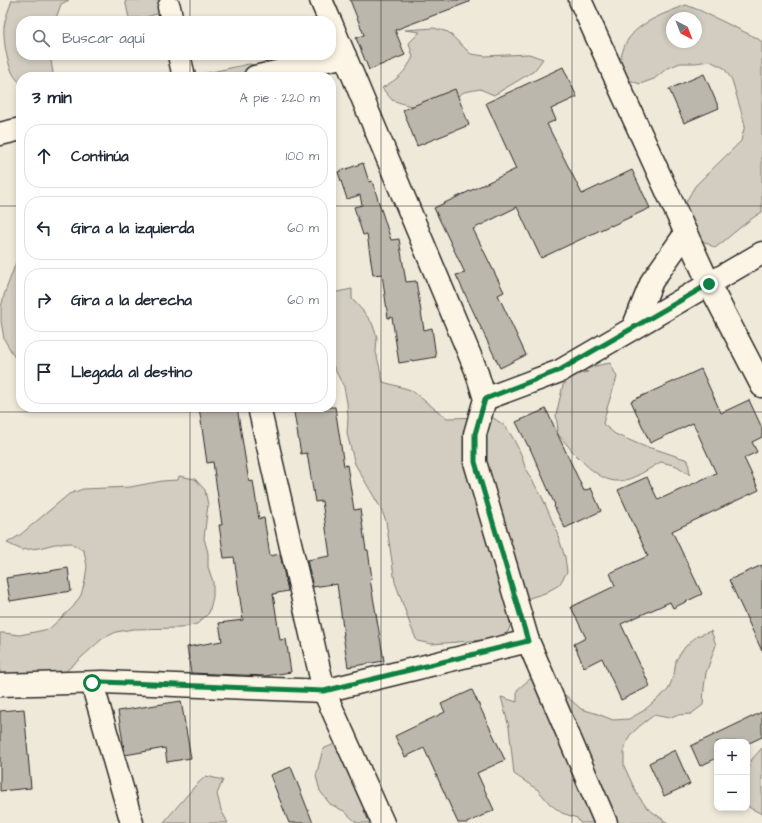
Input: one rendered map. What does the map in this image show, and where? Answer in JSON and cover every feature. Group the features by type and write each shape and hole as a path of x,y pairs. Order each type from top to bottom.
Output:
{"street":[{"path":"321,0 328,16"},
{"path":"580,0 709,284 762,386"},
{"path":"336,34 476,370 485,399 475,434 475,462 528,641 606,823"},
{"path":"336,58 345,56"},
{"path":"180,60 183,72"},
{"path":"276,72 328,60"},
{"path":"0,134 16,130"},
{"path":"633,328 652,281 686,233"},
{"path":"485,399 560,370 762,253"},
{"path":"260,412 324,691 383,823"},
{"path":"0,685 103,682 324,691 528,641"},
{"path":"92,683 132,823"}],"shaded area":[{"path":"12,0 69,0 61,4 57,16 16,16 16,60 51,60 53,72 16,72 16,79 7,58 4,33 5,20"},
{"path":"125,0 164,0 160,13 150,16 129,16"},
{"path":"686,5 701,11 757,38 762,42 762,212 715,248 688,232 683,215 687,200 695,186 741,141 745,125 732,80 724,68 710,61 680,63 666,69 654,79 640,84 626,79 619,67 625,44 634,32 641,26 666,13 666,48 702,48 702,12 668,12"},
{"path":"434,28 448,32 471,54 485,56 529,54 543,59 534,71 494,95 480,89 464,92 452,100 422,107 407,105 392,100 382,88 397,78 407,68 413,57 409,43 420,32 405,30"},
{"path":"249,64 284,72 211,72"},
{"path":"16,263 16,359 4,339 1,321 1,307"},
{"path":"352,289 352,299 372,323 377,337 376,352 383,382 411,390 447,418 492,417 505,426 521,454 526,470 542,497 555,527 565,557 567,572 559,585 545,593 514,603 513,617 508,632 495,639 432,644 417,641 395,582 386,521 380,507 355,464 347,434 347,403 344,387 336,372 337,292"},
{"path":"610,363 617,377 603,424 615,434 643,446 688,460 690,475 677,466 661,462 630,479 619,481 610,480 593,471 576,455 557,433 556,415 563,385 574,375 588,372 582,371 595,366"},
{"path":"179,476 195,479 205,490 208,505 204,538 208,553 208,567 213,582 213,597 209,613 197,624 181,628 133,629 116,632 102,639 64,673 36,689 0,697 0,633 20,635 49,629 73,607 81,595 87,566 84,551 71,543 55,544 22,550 7,543 20,535 69,494 83,489 130,487 162,481 178,480"},
{"path":"711,631 716,645 706,673 703,705 691,714 676,715 669,718 654,715 630,735 624,748 624,766 637,794 647,808 668,823 580,823 577,818 562,813 550,804 538,790 514,774 509,727 501,697 517,702 517,690 530,679 546,678 581,709 613,720 629,719 643,711 668,690 674,675 676,660 685,647 697,636"},
{"path":"339,742 387,823 357,823 344,811 330,804 320,791 316,776 323,749"},
{"path":"762,748 762,814 750,808 750,764 752,759"},
{"path":"206,776 223,780 217,794 221,810 228,823 163,823 195,786"}],"building":[{"path":"350,0 469,0 469,2 395,30 405,55 369,70 356,38 364,35"},
{"path":"563,67 577,97 551,109 556,120 547,124 582,194 632,170 650,208 541,258 517,207 473,229 504,292 498,295 526,355 500,368 456,275 465,273 434,208 516,169 486,103"},
{"path":"704,74 719,108 684,123 669,89"},
{"path":"455,89 469,125 417,146 403,110"},
{"path":"363,163 369,182 372,181 391,240 399,239 406,282 416,281 424,330 432,328 436,357 399,363 392,317 388,318 382,274 373,275 367,234 363,235 354,207 362,205 360,195 347,199 338,172"},
{"path":"701,369 721,413 749,400 762,428 762,437 752,442 757,452 744,458 759,490 672,531 702,594 673,608 670,602 621,624 650,686 621,700 602,658 584,667 574,644 586,638 571,607 615,586 610,573 648,556 618,490 647,477 658,500 716,473 693,423 650,443 631,401"},
{"path":"546,409 584,491 591,488 601,511 565,528 554,506 555,505 529,446 516,422"},
{"path":"200,412 238,412 249,482 253,481 259,519 264,518 270,556 280,554 288,591 273,594 280,640 286,639 291,672 265,676 191,673 187,647 222,641 219,623 243,620 234,557 224,558 219,525 222,525 213,462 207,463"},
{"path":"294,412 336,412 344,466 347,465 354,510 360,509 366,550 368,550 372,579 370,579 384,661 348,667 337,584 313,587 307,560 330,556 322,501 315,502 307,453 301,454"},
{"path":"762,565 762,651 729,580"},
{"path":"68,568 71,591 10,601 6,578"},
{"path":"472,690 505,760 477,773 494,810 467,823 458,823 424,748 405,757 395,736 445,712 441,704"},
{"path":"181,701 191,758 167,762 165,748 125,755 118,711"},
{"path":"24,709 31,788 0,791 0,711"},
{"path":"762,712 762,737 750,743 750,739 714,739 714,759 700,766 691,746"},
{"path":"675,750 690,784 664,796 649,763"},
{"path":"291,767 313,823 289,823 270,775"}],"route":[{"path":"92,683 103,682 324,691 528,641 475,462 475,434 485,399 560,370 709,284"}]}
